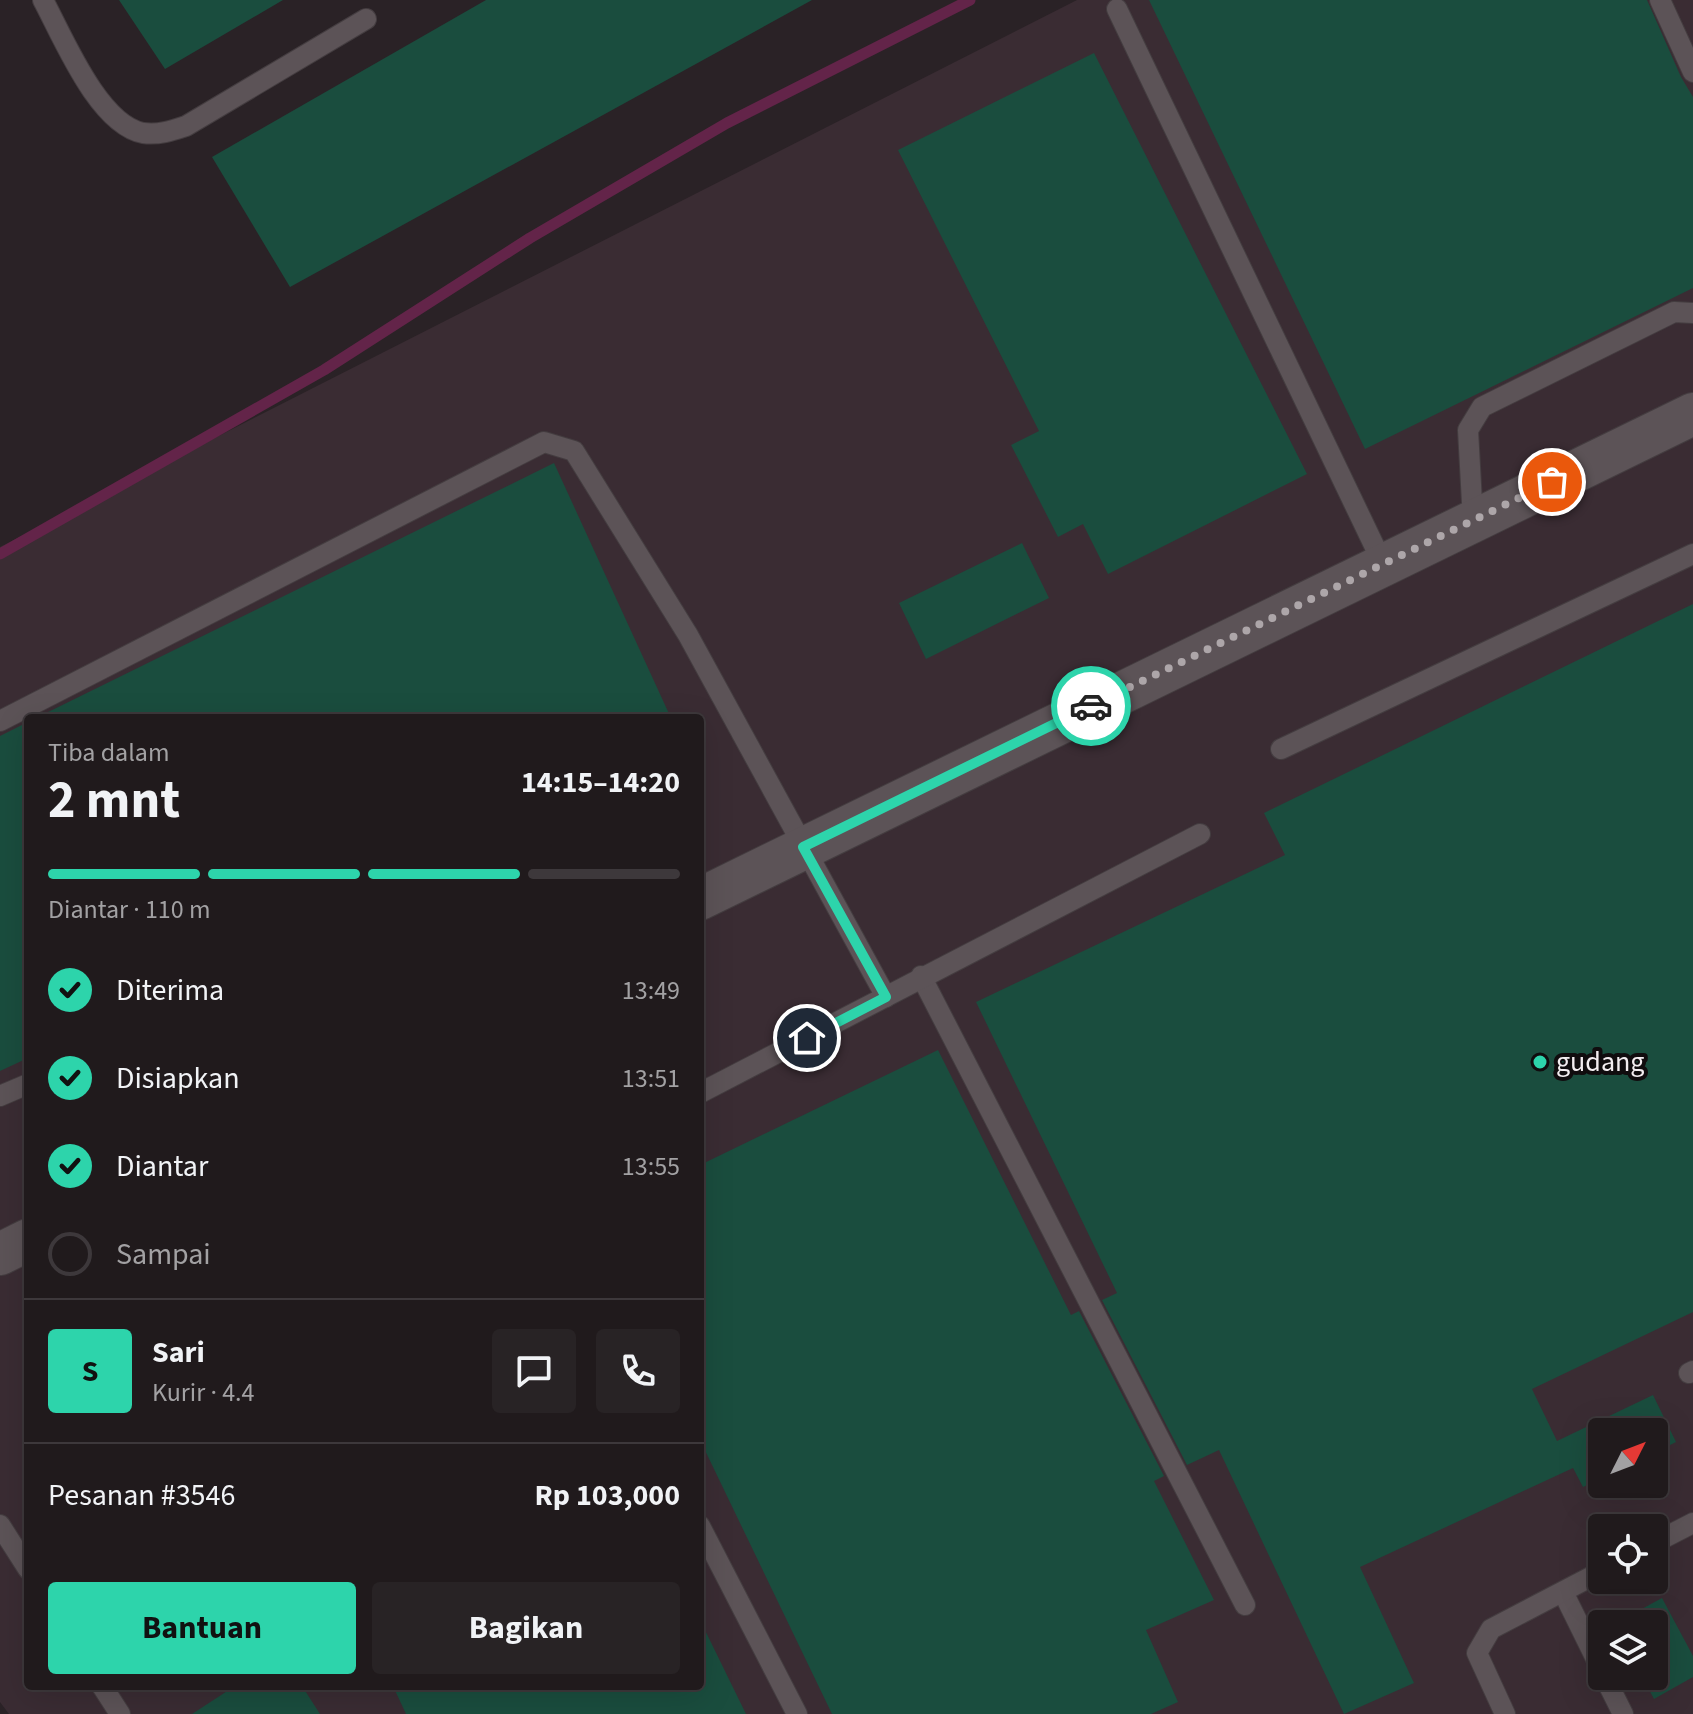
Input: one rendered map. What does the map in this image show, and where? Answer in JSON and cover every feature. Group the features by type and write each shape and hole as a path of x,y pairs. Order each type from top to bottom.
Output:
{"street":[{"path":"704,897 1383,564 1690,421"},
{"path":"0,1254 24,1242"}],"lane":[{"path":"43,0 98,100 121,122 140,132 163,134 186,126 366,19"},
{"path":"1660,0 1693,72"},
{"path":"1117,9 1383,564"},
{"path":"1473,521 1468,430 1482,407 1674,312 1693,313"},
{"path":"0,721 544,442 574,451 688,635 886,997"},
{"path":"1281,749 1693,554"},
{"path":"704,1091 1200,834"},
{"path":"921,976 1245,1605"},
{"path":"0,1096 24,1086"},
{"path":"1668,1536 1693,1523"},
{"path":"0,1525 24,1563"},
{"path":"704,1534 797,1714"},
{"path":"1505,1714 1477,1653 1491,1629 1588,1579"},
{"path":"1563,1592 1588,1643"},
{"path":"105,1690 120,1714"},
{"path":"1611,1690 1623,1714"}],"shaded area":[{"path":"1077,0 1693,0 1693,1714 9,1714 0,1702 0,547"}],"building":[{"path":"119,0 283,0 165,69"},
{"path":"486,0 812,0 290,287 212,157"},
{"path":"1149,0 1647,0 1693,97 1693,288 1365,449"},
{"path":"1094,53 1307,474 1108,574 1083,524 1058,537 1011,445 1039,431 898,150"},
{"path":"554,463 669,714 44,714"},
{"path":"1022,543 1049,598 926,659 899,603"},
{"path":"1693,604 1693,1312 1532,1389 1557,1441 1588,1426 1588,1485 1583,1487 1573,1468 1360,1567 1414,1683 1344,1714 1219,1450 1187,1465 1102,1300 1117,1293 976,1002 1285,855 1264,813"},
{"path":"24,724 24,1060 0,1071 0,736"},
{"path":"938,1050 1071,1315 1079,1311 1164,1476 1154,1481 1214,1600 1146,1630 1178,1702 1151,1714 832,1714 704,1448 704,1163"},
{"path":"1653,1395 1664,1418 1605,1418"},
{"path":"1668,1426 1676,1442 1668,1446"},
{"path":"1662,1598 1693,1656 1693,1677 1654,1699 1649,1690 1668,1690 1668,1610 1640,1610"},
{"path":"704,1628 746,1714 406,1714 395,1690 704,1690"},
{"path":"229,1690 305,1690 320,1714 192,1714"}],"waterway":[{"path":"0,554 324,370 530,238 727,123 970,0"}],"way so far":[{"path":"1091,706 1552,482"}],"place":[{"name":"gudang","path":"1540,1062"}],"route":[{"path":"807,1038 886,997 803,847 1091,706"}]}
